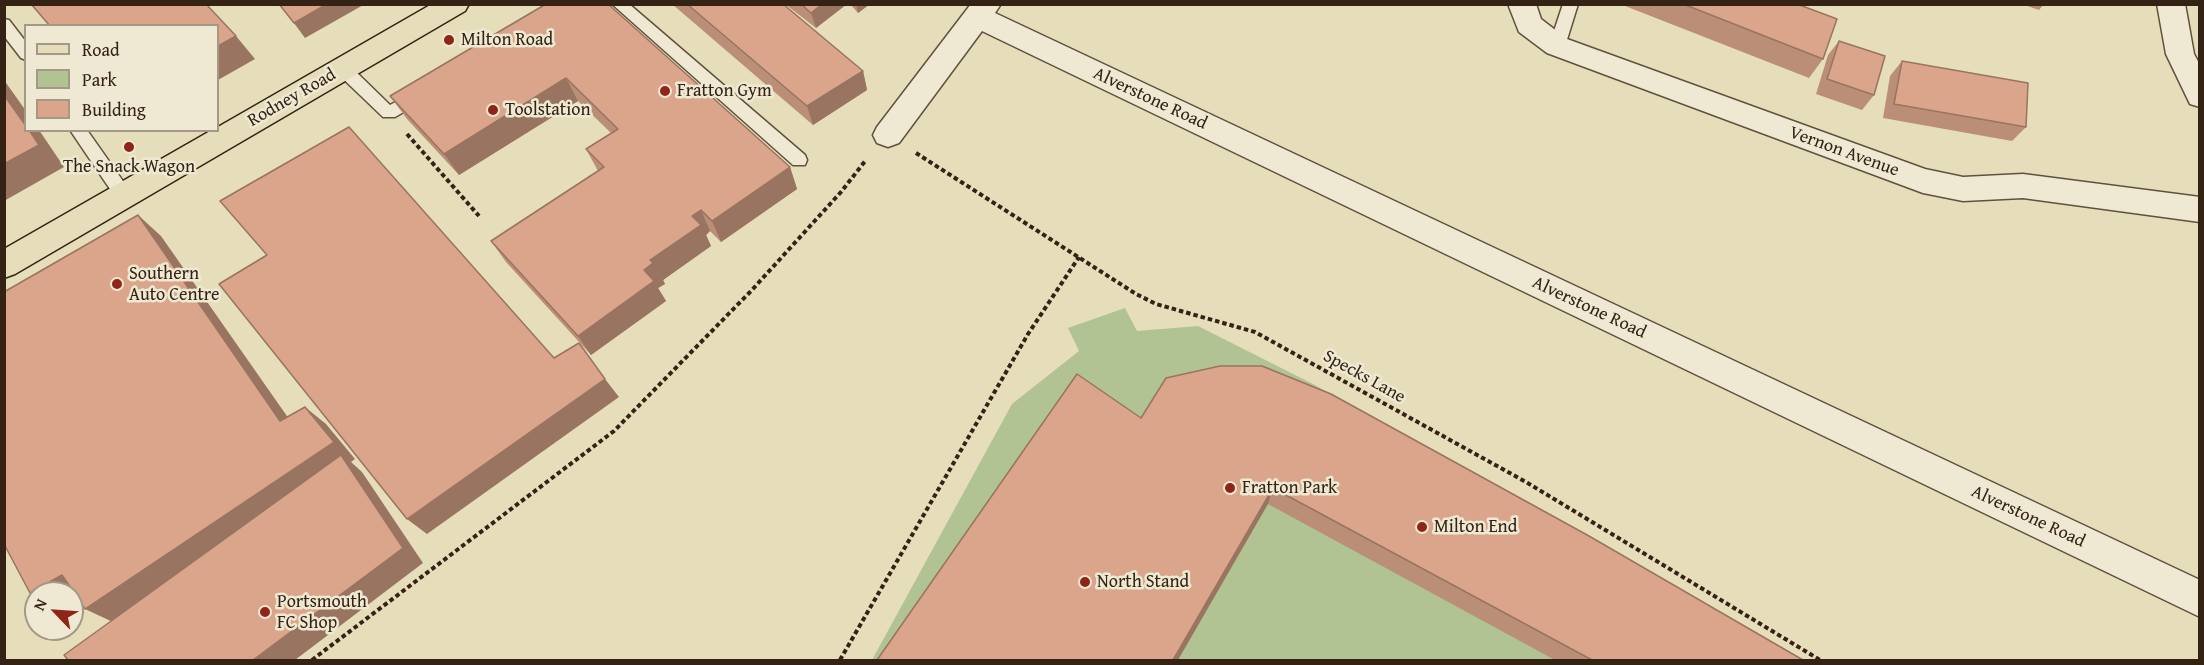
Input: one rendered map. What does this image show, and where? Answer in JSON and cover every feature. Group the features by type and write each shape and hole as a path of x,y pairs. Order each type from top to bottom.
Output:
{"main road":[{"name":"Rodney Road","path":"4,265 455,4"}],"street":[{"name":"Vernon Avenue","path":"1522,4 1529,25 1557,46 1923,181 1963,189 2023,186 2199,210"},
{"path":"2171,4 2180,54 2199,96"},
{"name":"Alverstone Road","path":"888,135 983,11 2199,599"}],"lane":[{"path":"619,4 799,160"},
{"path":"1557,46 1571,4"},
{"path":"4,24 24,51"},
{"path":"343,69 389,113 429,89"},
{"path":"79,132 124,196"}],"path":[{"path":"389,113 479,216"},
{"name":"Specks Lane","path":"888,135 1147,300 1255,332 1526,482 1820,660"},
{"path":"312,660 614,431 751,291 841,192 888,135"},
{"path":"840,660 1028,334 1079,257"}],"green space":[{"name":"Fratton Park","path":"1125,308 1137,331 1198,326 1313,384 1581,537 1765,660 872,660 1012,404 1079,351 1068,328"}],"building":[{"path":"31,4 206,4 236,36 219,45 219,24 48,24"},
{"path":"279,4 327,4 294,23"},
{"path":"546,4 608,4 790,167 712,221 701,210 692,216 701,225 650,260 653,263 644,270 654,281 578,336 491,241 604,167 586,149 618,129 566,78 444,154 390,96"},
{"path":"687,4 783,4 863,71 807,106"},
{"path":"801,4 822,4 811,13"},
{"path":"1683,4 1797,4 1837,19 1823,59"},
{"path":"1839,41 1885,56 1874,95 1827,79"},
{"path":"1902,61 2028,83 2026,127 1894,104"},
{"path":"4,95 24,123 24,132 30,132 39,145 4,164"},
{"path":"349,127 554,358 579,343 605,379 407,519 219,284 267,255 220,201"},
{"path":"138,215 280,421 305,407 334,442 85,609 84,581 66,581 62,575 51,581 24,582 4,544 4,292"},
{"name":"Fratton Park","path":"1220,366 1262,366 1331,394 1589,536 1803,660 1592,660 1273,488 1173,660 877,660 1077,374 1141,418 1166,378"},
{"name":"Portsmouth FC Shop","path":"341,455 403,548 253,660 68,660 64,655"}],"place":[{"name":"Milton Road","path":"449,40"},
{"name":"Fratton Gym","path":"665,91"},
{"name":"Toolstation","path":"493,110"},
{"name":"The Snack Wagon","path":"129,147"},
{"name":"Southern Auto Centre","path":"117,284"},
{"name":"Fratton Park","path":"1230,488"},
{"name":"Milton End","path":"1422,527"},
{"name":"North Stand","path":"1085,582"},
{"name":"Portsmouth FC Shop","path":"265,612"}]}
